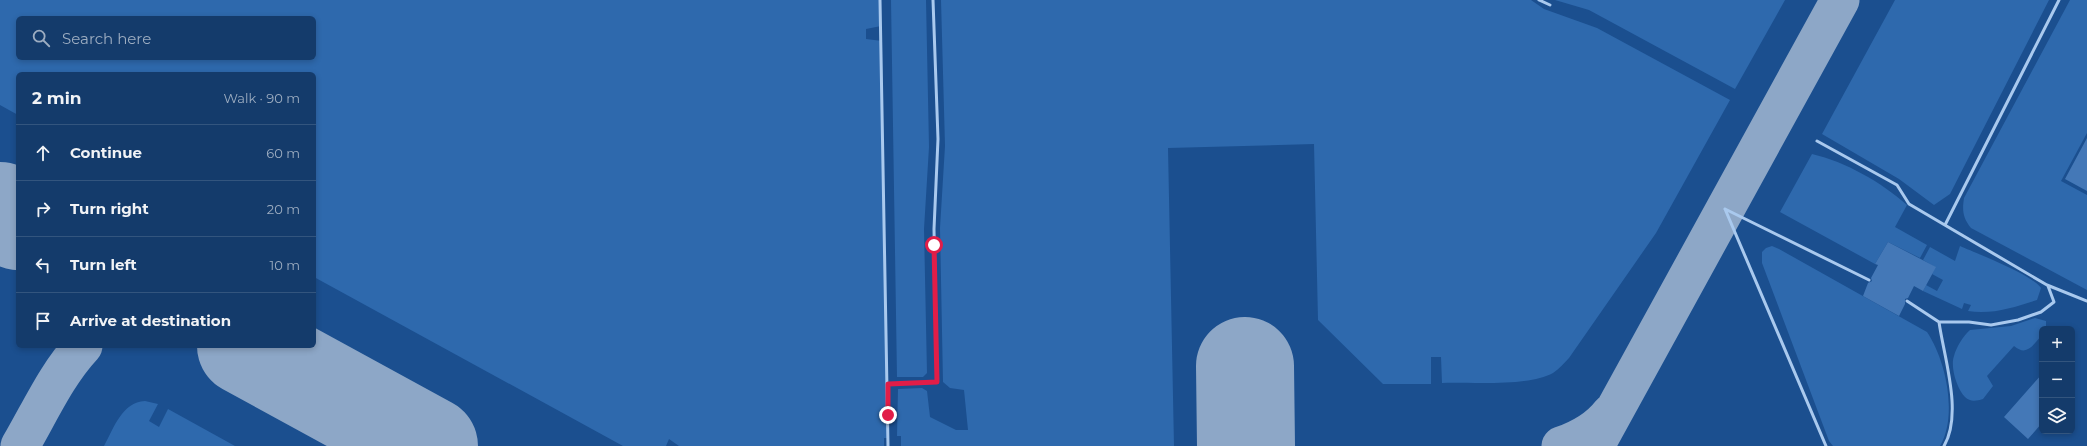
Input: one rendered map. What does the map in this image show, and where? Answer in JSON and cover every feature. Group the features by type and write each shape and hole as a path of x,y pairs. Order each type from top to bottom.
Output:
{"lane":[{"path":"880,0 888,446"},
{"path":"888,384 937,382 934,229 938,139 934,0"},
{"path":"1539,0 1550,5"},
{"path":"1945,225 2059,0"},
{"path":"1817,141 1897,185 1909,204 2047,285 2087,301"},
{"path":"1826,446 1725,209 1869,280"},
{"path":"1907,300 1939,322 1969,322 1991,325 2018,320 2041,312 2054,302 2047,285"},
{"path":"1939,322 1952,400 1952,422 1944,446"}],"shaded area":[{"path":"0,0 881,0 881,26 866,29 866,39 882,41 887,438 884,438 884,446 679,446 669,439 666,446 623,446 316,278 316,72 16,72 16,114 0,105"},
{"path":"891,0 926,0 929,147 924,229 927,373 923,377 897,377"},
{"path":"941,0 1531,0 1544,9 1597,28 1730,100 1656,233 1569,358 1553,373 1529,380 1514,382 1442,383 1441,357 1431,357 1431,384 1383,384 1318,320 1314,144 1168,148 1174,446 901,446 901,436 897,436 898,389 922,388 927,391 930,417 956,430 968,430 964,390 950,388 943,382 940,228 945,146"},
{"path":"1555,0 1785,0 1735,89 1589,10"},
{"path":"1895,0 2049,0 1950,194 1934,205 1899,179 1822,134"},
{"path":"2070,0 2087,0 2087,133 2061,181 2087,195 2087,290 1971,228 1966,221 1963,211 1964,198"},
{"path":"1812,154 1838,162 1862,174 1886,188 1907,205 1895,227 1927,245 1920,258 1888,242 1875,264 1780,212"},
{"path":"1772,246 1927,332 1940,357 1949,404 1945,434 1940,446 1833,446 1829,441 1762,263 1762,252 1766,248"},
{"path":"1960,246 1991,259 2027,277 2041,288 2037,300 2003,310 1977,312 1968,311 1971,305 1964,303 1962,309 1923,291 1926,285 1937,291 1943,280 1932,274 1935,267 1923,260 1930,247 1955,261"},
{"path":"2035,318 2046,321 2046,326 2039,326 2039,338 2030,348 2023,350 2014,346 1987,376 1993,386 1983,399 1973,401 1969,400 1959,389 1955,378 1953,361 1958,346 1970,330 2011,326"},
{"path":"145,401 158,404 149,421 159,427 168,409 235,446 104,446 115,424 125,411 137,402"}],"building":[{"path":"2087,138 2087,191 2065,179"},
{"path":"1888,242 1936,267 1923,291 1914,286 1908,298 1905,299 1905,304 1899,316 1863,296 1868,283 1872,281 1871,278 1878,265 1875,264"},
{"path":"2039,377 2039,426 2028,439 2004,417"}],"taxiway":[{"path":"1595,446 1840,0"},
{"path":"20,446 56,381 81,348"},
{"path":"1561,446 1589,433 1601,424 1611,413"}],"runway":[{"path":"0,211 16,220"},
{"path":"250,348 429,446"},
{"path":"1245,366 1246,446"}],"route":[{"path":"888,415 888,384 937,382 934,245"}]}
